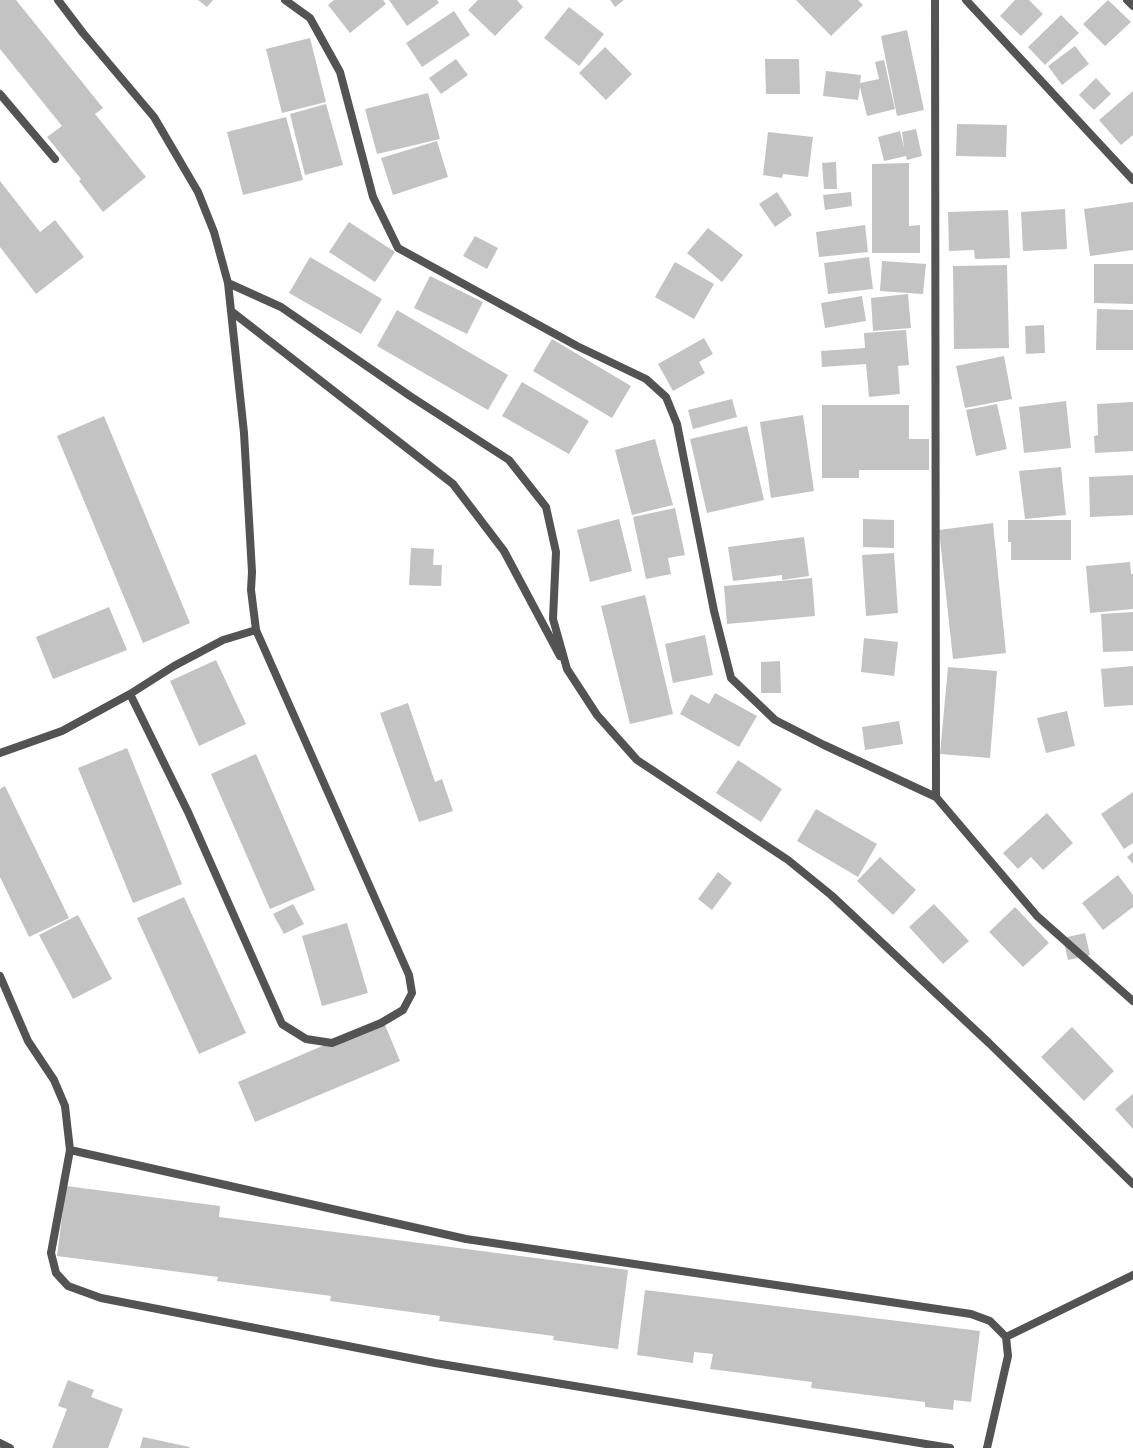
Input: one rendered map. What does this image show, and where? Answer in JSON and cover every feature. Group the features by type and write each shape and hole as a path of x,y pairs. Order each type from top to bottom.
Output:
{"street":[{"path":"58,0 83,33 154,117 198,192 214,232 228,283 244,433 252,572 251,590 256,630 409,975 412,994 403,1010 381,1023 332,1043 306,1039 282,1024 188,812 130,694"},
{"path":"285,0 310,18 340,72 373,197 398,248 577,346 646,379 666,397 677,424 714,611 731,678 775,720 824,745 936,797 1037,916 1133,1001"},
{"path":"935,0 936,797"},
{"path":"966,0 1133,180"},
{"path":"1127,0 1133,6"},
{"path":"0,94 55,158"},
{"path":"228,283 281,307 410,396 509,460 546,507 556,552 554,619 566,669"},
{"path":"231,311 453,484 504,551 566,669 597,715 637,760 788,860 831,895 989,1043 1133,1184"},
{"path":"0,754 62,731 130,694 174,666 223,640 256,630"},
{"path":"0,976 28,1041 54,1080 65,1106 70,1150 51,1253 56,1273 68,1286 101,1298 435,1363 950,1448"},
{"path":"70,1150 466,1239 971,1314 990,1321 1006,1337 1008,1356 987,1448"},
{"path":"1006,1337 1133,1275"},
{"path":"0,1443 10,1448"}],"building":[{"path":"0,0 16,0 103,108 95,114 146,177 103,212 79,181 81,179 47,137 62,126 0,49"},
{"path":"198,0 213,0 207,7"},
{"path":"334,0 383,0 386,4 350,33 328,5"},
{"path":"389,0 437,0 439,3 407,26"},
{"path":"478,0 517,0 523,7 495,36 468,10"},
{"path":"610,0 624,0 615,7"},
{"path":"796,0 858,0 863,5 831,36"},
{"path":"1015,0 1029,0 1043,14 1021,36 1000,16"},
{"path":"1108,0 1131,22 1105,46 1083,24"},
{"path":"569,7 604,34 579,66 544,38"},
{"path":"454,11 470,35 422,67 406,43"},
{"path":"1061,15 1079,33 1045,65 1028,47"},
{"path":"907,30 924,110 897,116 881,36"},
{"path":"310,38 326,102 282,113 266,49"},
{"path":"1075,46 1089,64 1062,85 1048,66"},
{"path":"605,47 632,74 606,100 579,73"},
{"path":"456,59 468,75 441,94 429,78"},
{"path":"765,59 799,59 800,94 766,94"},
{"path":"884,60 895,109 867,116 860,87 858,100 823,96 826,71 861,75 860,83 879,79 875,62"},
{"path":"1096,78 1111,94 1094,110 1079,95"},
{"path":"1133,91 1133,135 1121,145 1099,120"},
{"path":"428,93 440,139 377,154 365,109"},
{"path":"326,104 343,165 305,175 290,114"},
{"path":"286,117 303,180 243,195 227,132"},
{"path":"957,124 1007,125 1006,157 956,156"},
{"path":"916,129 922,156 907,160 906,156 884,161 878,137 900,131 904,148 902,132"},
{"path":"768,132 813,137 808,177 783,174 782,178 763,175"},
{"path":"437,141 448,177 393,195 381,158"},
{"path":"836,162 837,189 824,189 822,163"},
{"path":"909,163 909,226 920,225 920,253 872,253 872,164"},
{"path":"0,181 40,232 55,220 84,257 36,294 0,247"},
{"path":"777,192 792,215 775,227 759,204"},
{"path":"851,192 852,206 825,210 823,195"},
{"path":"1133,202 1133,250 1090,256 1084,209"},
{"path":"1065,209 1067,249 1023,251 1021,212"},
{"path":"1008,210 1010,258 975,259 974,250 949,251 948,212"},
{"path":"349,222 395,252 375,282 329,252"},
{"path":"865,225 868,252 819,257 816,232"},
{"path":"708,228 743,255 722,282 687,253"},
{"path":"475,236 498,248 487,269 463,256"},
{"path":"310,257 382,299 361,334 289,293"},
{"path":"869,257 873,289 828,294 824,263"},
{"path":"882,261 926,264 923,294 880,291"},
{"path":"675,262 714,284 694,319 655,297"},
{"path":"1094,264 1133,264 1133,304 1094,303"},
{"path":"1007,265 1009,348 954,349 953,266"},
{"path":"430,276 483,302 467,334 414,308"},
{"path":"908,294 911,328 873,331 871,298"},
{"path":"862,296 866,321 825,328 821,303"},
{"path":"1097,309 1133,310 1133,350 1096,350"},
{"path":"397,310 508,375 488,410 377,346"},
{"path":"1044,325 1045,353 1026,354 1025,326"},
{"path":"906,330 909,365 898,366 900,394 869,397 866,364 822,367 821,351 865,348 864,333"},
{"path":"704,338 713,354 699,362 705,373 673,391 658,364"},
{"path":"552,339 631,386 612,418 533,371"},
{"path":"1004,356 1012,399 965,408 956,366"},
{"path":"522,382 589,421 569,454 502,416"},
{"path":"732,399 737,417 693,429 688,410"},
{"path":"1066,401 1071,448 1024,453 1019,407"},
{"path":"1133,402 1133,451 1095,453 1094,436 1098,435 1097,404"},
{"path":"997,404 1007,449 976,456 966,410"},
{"path":"822,405 909,405 909,439 929,439 929,470 859,470 859,478 822,478"},
{"path":"803,415 814,491 771,498 760,422"},
{"path":"104,416 190,623 143,643 57,436"},
{"path":"747,426 764,500 707,513 690,439"},
{"path":"655,439 673,505 632,515 615,450"},
{"path":"1061,467 1066,515 1025,519 1019,471"},
{"path":"1133,475 1133,515 1090,517 1089,477"},
{"path":"675,508 685,555 668,558 671,574 646,579 633,517"},
{"path":"619,519 632,571 590,582 577,530"},
{"path":"863,519 894,520 894,548 863,547"},
{"path":"1008,520 1071,520 1071,560 1011,560 1011,542 1008,542"},
{"path":"993,523 1006,653 953,659 939,530"},
{"path":"804,537 809,576 782,580 782,575 733,581 728,547"},
{"path":"411,548 434,549 433,565 442,565 441,586 409,585"},
{"path":"894,553 898,613 866,616 862,555"},
{"path":"1130,562 1131,574 1133,574 1133,609 1090,613 1086,566"},
{"path":"812,578 815,616 727,624 724,586"},
{"path":"645,595 673,714 630,724 601,606"},
{"path":"109,607 127,650 53,679 36,637"},
{"path":"1133,612 1133,651 1103,652 1101,614"},
{"path":"705,635 713,675 673,683 665,644"},
{"path":"864,638 898,642 894,676 861,672"},
{"path":"216,660 246,724 199,746 170,681"},
{"path":"780,661 781,693 761,693 761,662"},
{"path":"1133,666 1133,705 1104,707 1101,669"},
{"path":"948,667 997,671 990,758 940,754"},
{"path":"715,693 757,716 739,747 680,714 691,694 709,704"},
{"path":"408,703 435,782 442,779 453,811 419,822 380,713"},
{"path":"1067,711 1075,746 1046,753 1037,718"},
{"path":"899,721 903,744 865,750 862,727"},
{"path":"127,748 182,884 133,903 78,768"},
{"path":"256,754 315,890 270,909 211,774"},
{"path":"738,760 782,789 761,822 716,793"},
{"path":"5,786 69,918 29,937 0,877 0,789"},
{"path":"1133,792 1133,843 1124,849 1101,814"},
{"path":"816,809 877,844 858,877 797,841"},
{"path":"1047,813 1073,843 1043,870 1031,857 1018,869 1003,853"},
{"path":"1133,852 1133,864 1127,857"},
{"path":"880,857 916,890 893,915 857,881"},
{"path":"718,872 732,883 712,910 698,899"},
{"path":"1118,875 1133,895 1133,907 1103,930 1082,903"},
{"path":"184,897 246,1033 199,1054 137,918"},
{"path":"293,904 304,924 284,934 273,914"},
{"path":"934,904 969,941 943,964 909,927"},
{"path":"1015,907 1049,943 1023,967 989,932"},
{"path":"78,915 112,979 73,999 39,935"},
{"path":"347,923 368,993 322,1006 302,936"},
{"path":"1085,933 1090,955 1068,960 1063,938"},
{"path":"383,1020 400,1061 255,1122 238,1082"},
{"path":"1072,1027 1114,1071 1084,1101 1041,1057"},
{"path":"1133,1094 1133,1129 1115,1109"},
{"path":"66,1186 220,1206 219,1217 628,1270 618,1349 553,1340 554,1336 439,1321 440,1316 330,1301 331,1296 217,1281 218,1277 57,1256"},
{"path":"645,1290 980,1331 971,1402 954,1400 953,1410 925,1407 925,1402 811,1388 812,1382 710,1369 713,1354 694,1352 693,1363 637,1355"},
{"path":"68,1380 94,1390 91,1397 123,1409 108,1448 52,1448 67,1409 58,1406"},
{"path":"143,1437 190,1447 140,1448"}]}
